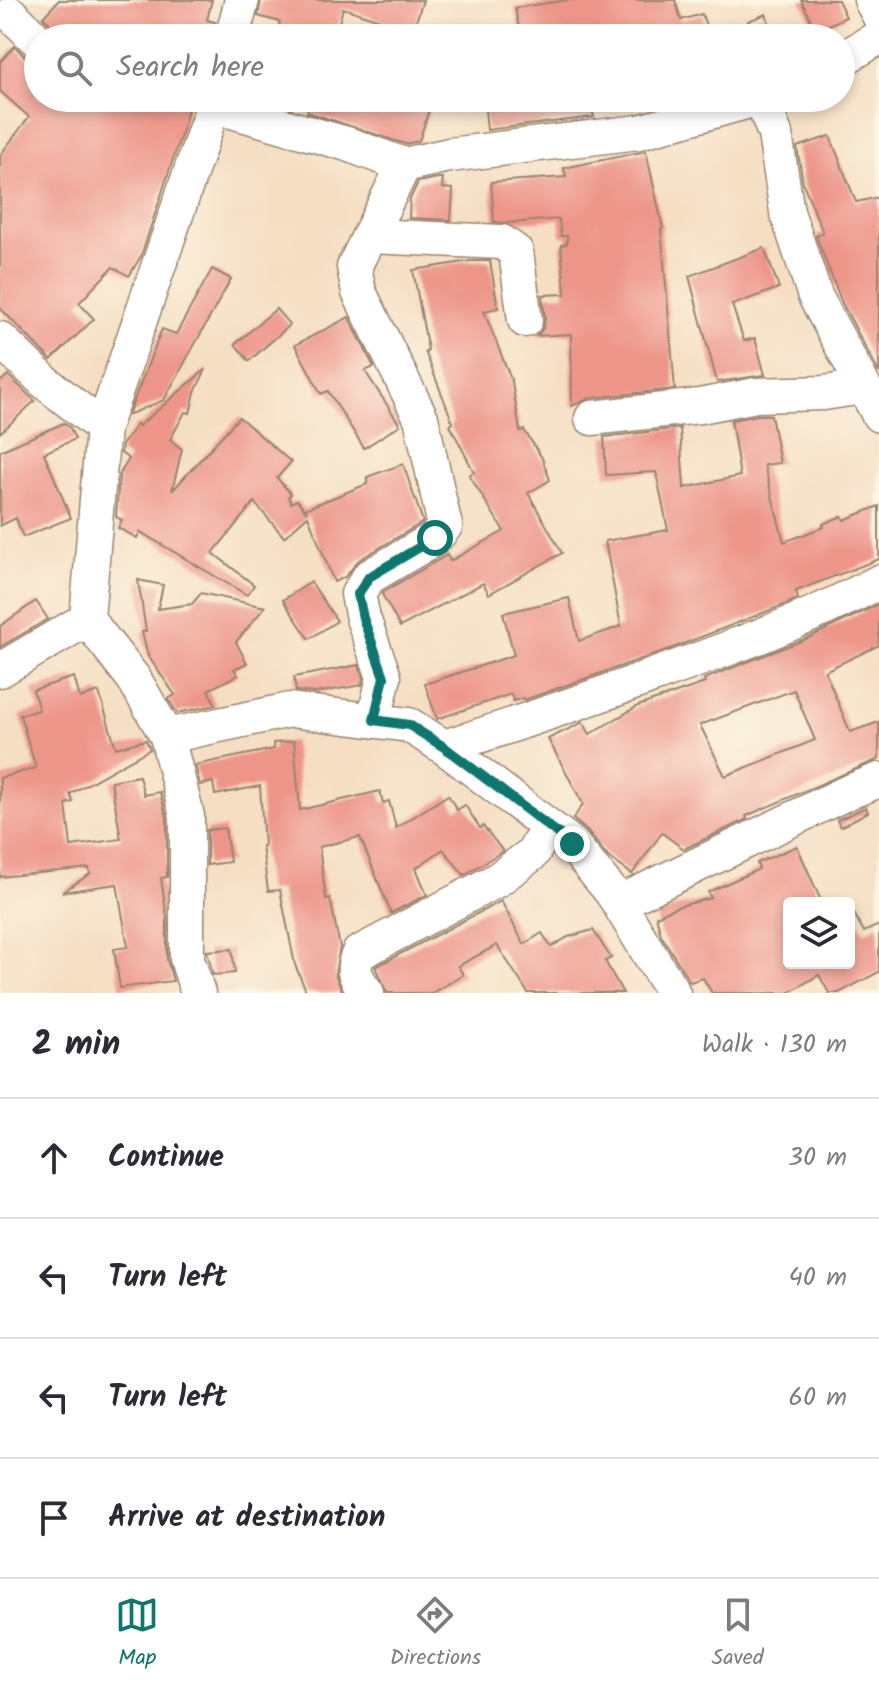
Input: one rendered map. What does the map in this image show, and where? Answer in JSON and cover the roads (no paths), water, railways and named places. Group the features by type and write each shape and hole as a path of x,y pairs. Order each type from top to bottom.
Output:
{"street":[{"path":"236,24 242,0"},
{"path":"871,0 879,15"},
{"path":"855,52 879,37"},
{"path":"198,993 187,959 187,816 167,736 134,679 87,619 103,428 212,112"},
{"path":"246,112 404,165 449,155 639,132 710,112"},
{"path":"767,112 775,134 787,212 815,296 871,401"},
{"path":"374,720 384,677 363,618 358,594 369,577 435,538 445,526 421,418 359,292 354,267 404,165"},
{"path":"369,236 502,242 516,252 525,320"},
{"path":"0,339 46,383 103,428"},
{"path":"592,418 700,406 756,395 824,393 871,401"},
{"path":"444,747 698,660 838,604 879,582"},
{"path":"0,670 87,619"},
{"path":"167,736 290,710 409,725 444,747 572,844 613,894 673,993"},
{"path":"613,894 625,900 844,794 879,782"},
{"path":"367,993 355,976 354,965 359,953 497,880 532,854 549,827"}]}
